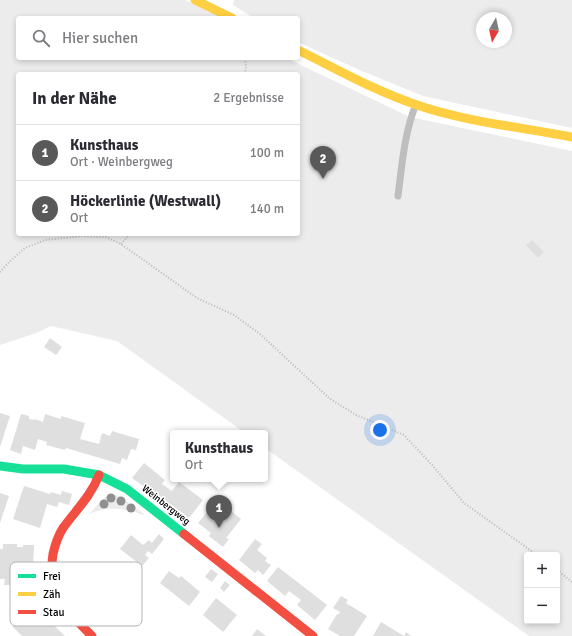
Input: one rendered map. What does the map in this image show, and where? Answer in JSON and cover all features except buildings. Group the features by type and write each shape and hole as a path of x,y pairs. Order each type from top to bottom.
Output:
{"street":[{"path":"195,0 228,16"},
{"path":"300,51 377,88 416,104 459,116 572,137"},
{"name":"Weinbergweg","path":"0,466 23,469 64,469 80,471 99,475 127,489 313,636"},
{"path":"52,562 56,541 62,530 87,501 99,475"},
{"path":"82,626 92,636"}],"lane":[{"path":"398,196 405,137 410,117 416,104"}],"path":[{"path":"245,60 245,72"},
{"path":"0,272 25,248 45,240 82,236 106,237 121,244 197,298 234,314 260,334 329,398 356,415 404,435 434,466 464,503 533,552"},
{"path":"121,244 128,236"},
{"path":"560,572 572,582"}],"shaded area":[{"path":"0,0 185,0 219,16 16,16 16,60 290,60 410,117 572,151 572,636 529,636 268,450 268,430 241,430 117,341 51,326 36,333 0,345"},
{"path":"234,0 572,0 572,128 423,96 357,69 300,43 300,16 251,16 233,5"},
{"path":"110,495 119,496 144,514 143,515 123,509 109,509 96,511 89,514 105,497"}],"traffic: fast":[{"path":"0,466 23,469 64,469 99,475 127,489 184,534"}],"traffic: slow":[{"path":"195,0 228,16"},
{"path":"300,51 371,86 417,105 474,120 572,137"}],"traffic: jam":[{"path":"52,562 56,544 63,528 88,496 99,475"},
{"path":"184,534 313,636"},
{"path":"82,626 92,636"}],"place":[{"name":"Höckerlinie (Westwall)","path":"323,179"},
{"name":"Kunsthaus","path":"219,528"}]}
